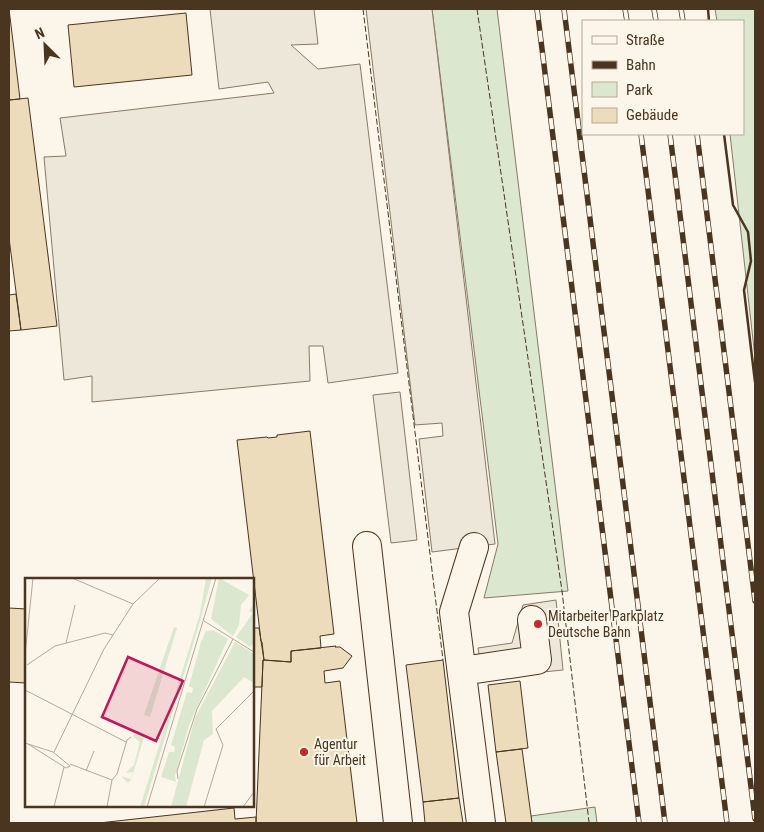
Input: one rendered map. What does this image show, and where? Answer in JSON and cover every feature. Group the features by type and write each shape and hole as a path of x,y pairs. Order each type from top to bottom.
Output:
{"lane":[{"path":"367,546 398,823"},
{"path":"474,547 454,612 481,823"},
{"path":"462,671 537,660 532,620"}],"green space":[{"path":"432,9 497,9 568,591 484,598 498,544"},
{"path":"715,9 755,9 755,358 730,135 744,135 744,20 717,20"},
{"path":"595,807 597,823 532,823 531,816"}],"shaded area":[{"path":"210,9 314,9 318,44 291,45 318,69 360,64 398,373 328,383 323,346 309,346 310,381 92,402 92,376 64,380 44,157 66,156 60,118 274,93 268,82 219,89"},
{"path":"366,9 432,9 495,544 432,552 419,439 443,436 442,423 415,425"},
{"path":"400,392 417,540 391,543 373,395"},
{"name":"Mitarbeiter Parkplatz Deutsche Bahn","path":"556,600 563,670 483,678 478,648 512,643 523,605"}],"building":[{"path":"9,9 20,99 9,100"},
{"path":"186,13 192,75 74,87 68,25"},
{"path":"28,98 57,326 21,330 9,238 9,100"},
{"path":"16,294 21,330 9,331 9,295"},
{"path":"310,431 334,634 320,636 321,648 291,651 291,662 264,660 237,440 277,437 277,435"},
{"path":"9,608 25,609 25,683 9,682"},
{"path":"254,628 259,628 264,660 262,687 254,687"},
{"name":"Agentur für Arbeit","path":"336,646 352,656 343,668 324,671 325,683 340,681 357,823 256,823 263,660 291,662 291,651"},
{"path":"443,660 459,798 423,802 406,665"},
{"path":"520,681 528,748 496,752 488,685"},
{"path":"522,749 532,823 506,823 496,752"},
{"path":"459,798 463,823 425,823 423,802"},
{"path":"234,808 235,819 256,817 256,823 99,823"}],"railway":[{"path":"537,9 639,823"},
{"path":"564,9 665,823"},
{"path":"625,9 627,20"},
{"path":"654,9 656,20"},
{"path":"681,9 683,20"},
{"path":"641,135 727,823"},
{"path":"670,135 755,819"},
{"path":"697,135 755,601"}],"fence":[{"path":"363,9 443,660"},
{"path":"477,9 562,591 589,822"}],"wall":[{"path":"708,9 709,20"},
{"path":"724,135 733,205 748,232 751,261 744,290 755,382"}],"place":[{"name":"Mitarbeiter Parkplatz Deutsche Bahn","path":"538,624"},
{"name":"Agentur für Arbeit","path":"304,752"}]}
